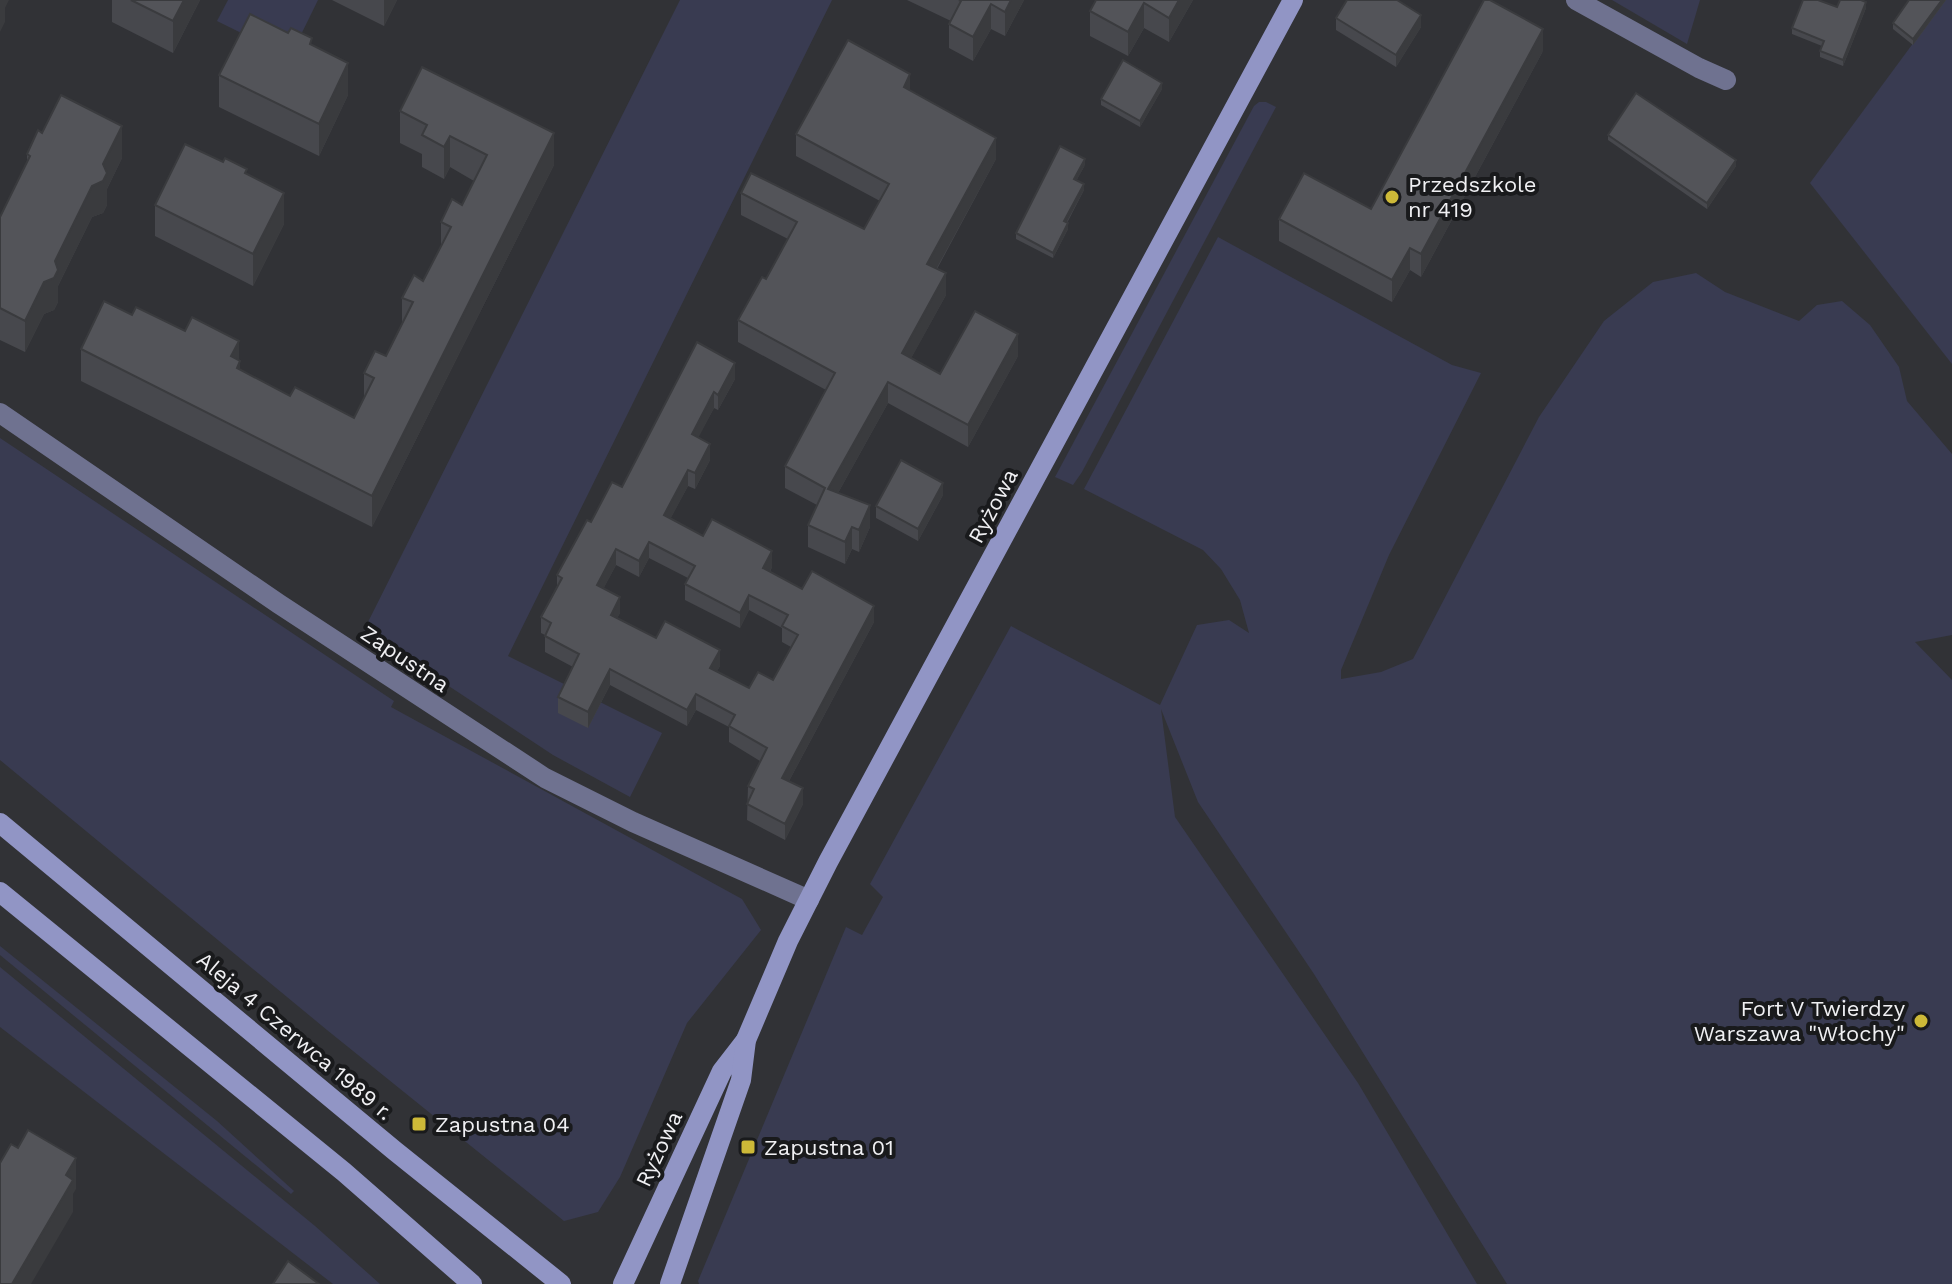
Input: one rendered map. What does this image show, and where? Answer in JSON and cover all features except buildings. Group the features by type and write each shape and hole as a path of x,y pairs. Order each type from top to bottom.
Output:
{"street":[{"name":"Ryżowa","path":"623,1284 722,1071 746,1040 809,900 1293,0"},
{"path":"1576,0 1726,80"},
{"name":"Zapustna","path":"0,413 279,604 545,778 633,822 809,900"},
{"name":"Aleja 4 Czerwca 1989 r.","path":"0,823 395,1151 561,1284"},
{"path":"0,892 344,1172 472,1284"},
{"name":"Ryżowa","path":"670,1284 741,1080 746,1040"}],"shaded area":[{"path":"228,0 318,0 290,57 217,21"},
{"path":"680,0 832,0 508,656 662,733 630,797 553,755 364,630"},
{"path":"1612,0 1700,0 1687,44"},
{"path":"1945,0 1952,0 1952,364 1810,183"},
{"path":"1259,102 1276,107 1082,472 1073,485 1055,477 1254,106"},
{"path":"1218,237 1452,365 1481,373 1389,555 1341,670 1341,679 1381,672 1413,659 1539,417 1604,321 1653,282 1696,273 1725,292 1799,321 1817,305 1842,301 1870,325 1899,367 1907,401 1952,454 1952,635 1915,642 1952,680 1952,1284 1507,1284 1314,974 1198,802 1161,709 1175,817 1358,1083 1477,1284 699,1284 846,927 862,935 883,897 870,884 1011,626 1160,705 1197,625 1229,620 1249,633 1240,600 1221,569 1203,550 1084,489"},
{"path":"0,438 394,701 391,707 742,899 761,930 687,1023 620,1177 598,1212 564,1221 0,760"},
{"path":"0,946 217,1121 294,1191 291,1194 0,955"},
{"path":"0,967 315,1226 380,1284 333,1284 0,1027"}],"place":[{"name":"Przedszkole nr 419","path":"1392,197"},
{"name":"Fort V Twierdzy Warszawa \"Włochy\"","path":"1921,1021"},
{"name":"Zapustna 04","path":"419,1124"},
{"name":"Zapustna 01","path":"748,1147"}]}
